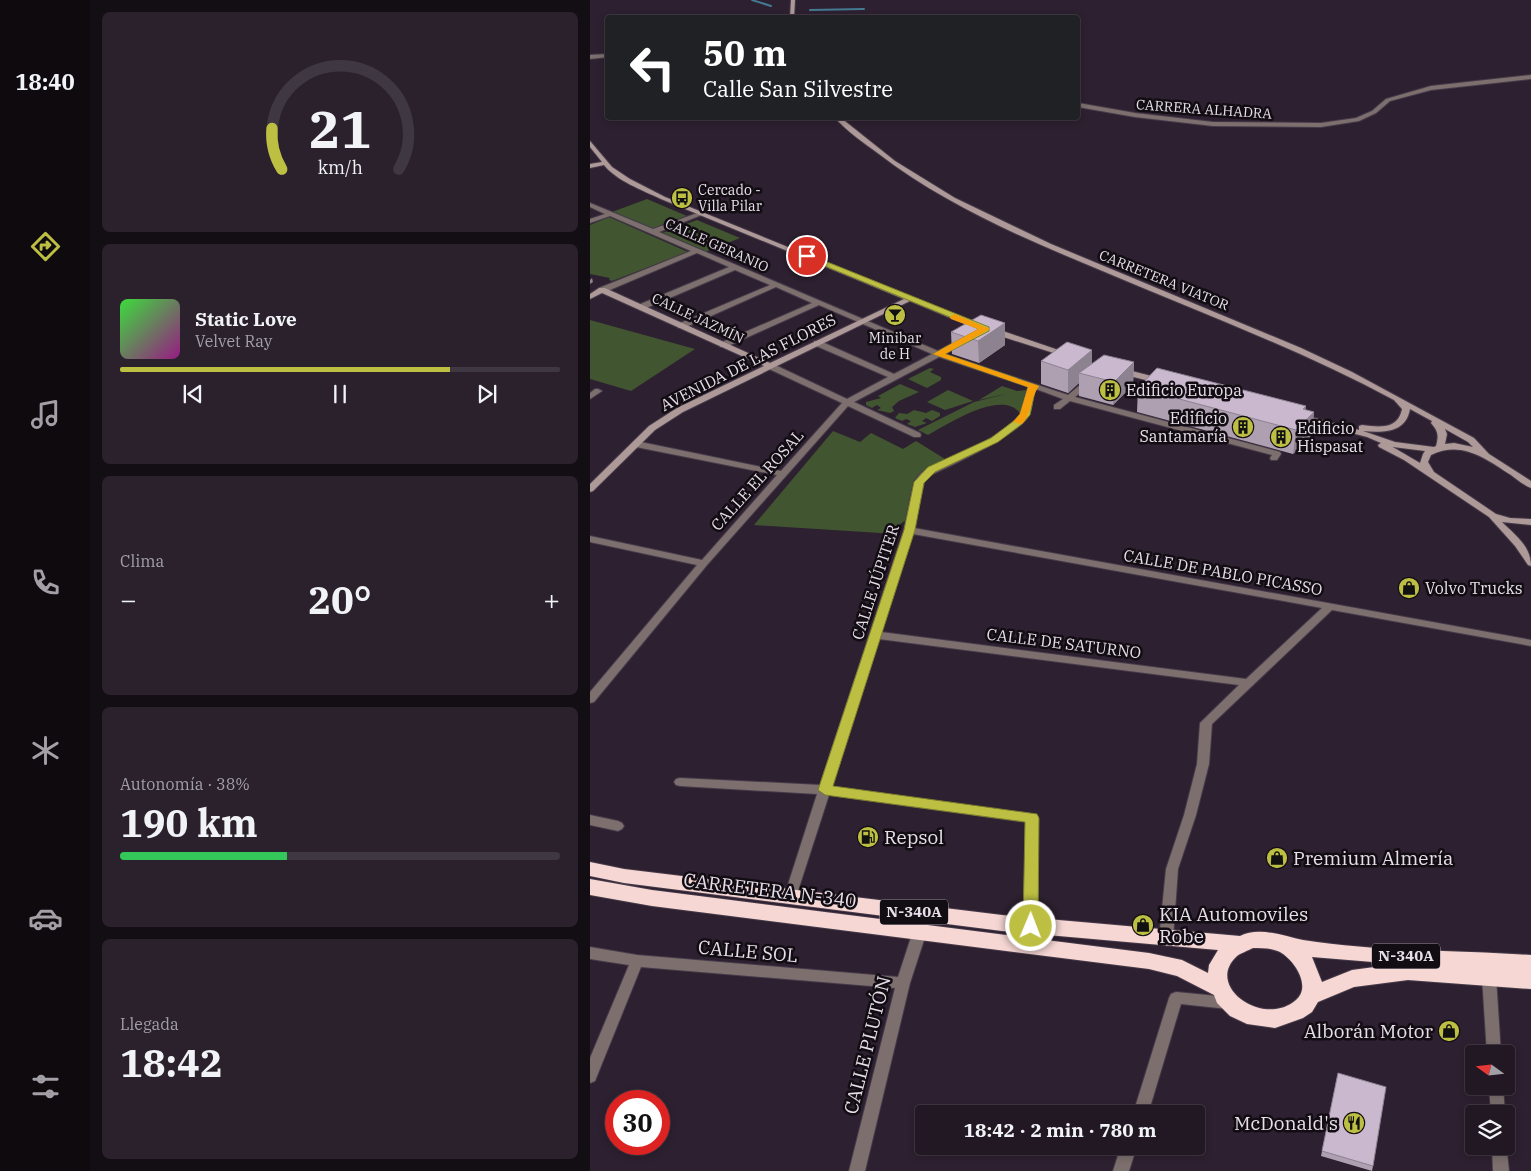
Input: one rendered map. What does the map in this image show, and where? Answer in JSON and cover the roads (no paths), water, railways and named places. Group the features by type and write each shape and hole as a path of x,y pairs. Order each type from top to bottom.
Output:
{"highway":[{"name":"N-340A","path":"590,869 624,876 790,897 1032,936 1149,961 1182,969 1223,995 1241,1013 1267,1020 1286,1018 1302,1009 1311,996 1313,982 1308,967 1302,959 1282,944"},
{"name":"CARRETERA N-340","path":"590,888 652,898 920,930 1032,936"},
{"name":"N-340A","path":"1032,936 1166,939 1238,944 1264,940 1329,952 1531,963"},
{"path":"1223,995 1218,967 1224,954 1238,944"},
{"name":"N-340A","path":"1311,996 1352,979 1408,971 1531,980"}],"main road":[{"path":"792,15 793,0"},
{"name":"CARRETERA VIATOR","path":"840,120 865,143 926,184 967,208 1034,241 1333,364 1471,440 1486,456"},
{"path":"590,143 604,163 646,189 986,329 1072,356"},
{"path":"590,166 604,163"},
{"path":"590,297 602,290"},
{"name":"CALLE JAZMÍN","path":"602,290 770,366"},
{"name":"AVENIDA DE LAS FLORES","path":"590,489 652,428 680,410 909,298"},
{"path":"1116,370 1167,383"},
{"path":"1333,425 1371,429 1393,427 1402,423 1406,418 1406,409 1394,396"},
{"path":"1419,410 1441,427 1443,435 1437,449 1427,454 1424,462 1432,475"},
{"path":"1296,416 1333,425 1393,444 1437,449 1466,448 1486,456 1531,485"},
{"path":"1333,425 1383,445 1432,475 1486,512 1519,544 1531,563"},
{"path":"1486,512 1509,521 1531,522"}],"street":[{"path":"590,57 605,55"},
{"name":"CARRERA ALHADRA","path":"1080,105 1135,115 1213,124 1321,124 1357,120 1374,112 1388,100 1431,88 1531,76"},
{"name":"CALLE GERANIO","path":"590,205 938,354 1069,398 1277,454 1274,458"},
{"path":"652,232 702,213"},
{"path":"590,221 610,214"},
{"path":"602,290 697,251"},
{"path":"641,307 735,267"},
{"path":"681,326 775,285"},
{"path":"723,345 818,303"},
{"name":"CALLE EL ROSAL","path":"590,698 704,563 848,402 986,329"},
{"path":"817,343 894,377"},
{"name":"CALLE JAZMÍN","path":"770,366 917,435"},
{"path":"1057,407 1098,375"},
{"name":"CALLE JÚPITER","path":"790,897 909,530 919,482 924,475 994,440 1018,422 1025,415 1030,391 1034,386"},
{"path":"590,397 594,390"},
{"path":"636,444 784,474"},
{"name":"CALLE DE PABLO PICASSO","path":"909,530 1531,643"},
{"path":"590,539 704,563"},
{"path":"1166,939 1172,870 1190,814 1203,764 1206,723 1330,606"},
{"name":"CALLE DE SATURNO","path":"875,635 1249,683"},
{"path":"680,782 825,790 1032,818 1032,936"},
{"path":"590,820 618,826"},
{"name":"CALLE PLUTÓN","path":"857,1171 903,983 920,930"},
{"name":"CALLE SOL","path":"590,953 637,961 903,983"},
{"path":"590,1076 637,961"},
{"path":"1489,977 1493,1045"},
{"path":"1143,1105 1176,998 1223,995"},
{"path":"1121,1171 1126,1155"},
{"path":"1500,1155 1501,1171"}],"waterway":[{"path":"752,0 771,6"},
{"path":"810,10 864,9"}],"place":[{"name":"Cercado - Villa Pilar","path":"682,198"},
{"name":"Minibar de H","path":"895,315"},
{"name":"Edificio Europa","path":"1110,390"},
{"name":"Edificio Santamaría","path":"1243,427"},
{"name":"Edificio Hispasat","path":"1281,437"},
{"name":"Volvo Trucks","path":"1409,588"},
{"name":"Repsol","path":"868,837"},
{"name":"Premium Almería","path":"1277,858"},
{"name":"KIA Automoviles Robe","path":"1143,925"},
{"name":"Alborán Motor","path":"1449,1031"},
{"name":"McDonald's","path":"1354,1123"}]}
